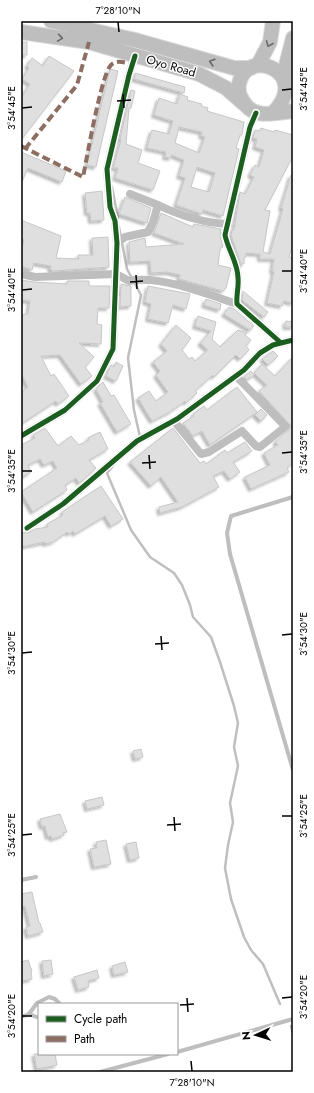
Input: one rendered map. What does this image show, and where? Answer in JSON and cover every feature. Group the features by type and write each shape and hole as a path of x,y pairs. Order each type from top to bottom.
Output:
{"highway":[{"name":"Oyo Road","path":"51,21 135,40 234,68 255,66"},
{"path":"273,21 274,25 270,42 255,66 244,73 238,88 244,103 256,113 293,111"},
{"name":"Oyo Road","path":"21,32 89,42 199,74 226,88 244,103"},
{"path":"273,113 285,96 293,38"},
{"path":"255,66 273,67 288,79"}],"street":[{"path":"21,436 65,410 97,380 113,349 116,274 121,241 110,207 107,169 129,75 135,56"},
{"path":"236,304 239,279 225,235 250,127 256,113"},
{"path":"130,194 158,204 181,216 208,223 228,224"},
{"path":"121,241 148,232 153,222 158,204"},
{"path":"21,274 36,277 116,274 129,281 137,280 186,287 236,304 280,342"},
{"path":"27,528 63,504 139,439 174,421 236,376 260,353 280,342 293,340"},
{"path":"174,421 201,454 213,450 242,431 256,446 260,447 285,428 236,376"}],"lane":[{"path":"293,497 231,516 227,532 230,554 293,770"},
{"path":"21,880 36,877"},
{"path":"21,1017 30,1014 37,1003 49,996 55,998 59,1003"},
{"path":"30,1014 38,1018"},
{"path":"178,1052 293,1019"},
{"path":"100,1072 164,1055"}],"building":[{"path":"21,42 27,42 27,55 21,55"},
{"path":"49,56 74,71 21,140 21,98 30,84 22,79 29,68 27,66 32,58 43,66"},
{"path":"110,69 118,71 96,167 87,165"},
{"path":"135,73 185,87 184,93 134,79"},
{"path":"131,90 135,91 131,108 129,108 126,144 142,150 138,163 160,171 153,190 115,178 118,168 113,168 121,140"},
{"path":"180,94 188,97 187,100 202,104 201,106 208,108 207,111 244,122 242,135 240,135 236,148 239,149 223,216 203,210 202,214 176,205 185,178 179,176 184,160 172,155 171,158 165,157 166,152 147,148 152,130 169,134 173,121 154,115 159,98 177,104","holes":["179,127 202,132 201,136 205,137 199,153 175,143","197,167 215,173 209,192 191,187"]},
{"path":"261,128 293,135 293,156 265,210 270,211 263,252 270,254 283,209 281,208 291,175 293,176 293,244 289,257 293,258 293,303 284,301 282,306 267,303 274,272 272,271 274,259 260,259 260,254 246,253 246,257 244,257 244,264 241,264 231,235 232,230 234,230 240,192 245,194 254,177 250,175 255,165 259,167 264,150 255,147 257,139 253,138 255,130 260,131"},
{"path":"21,152 66,171 62,182 28,168 21,184"},
{"path":"102,191 104,220 91,221 90,213 87,213 85,193"},
{"path":"125,197 151,208 147,223 119,214"},
{"path":"161,213 193,227 194,224 221,229 220,236 223,247 221,247 220,250 218,265 231,268 226,288 223,291 179,279 180,275 168,272 151,273 150,261 130,262 129,242 145,238 146,247 184,244 154,233"},
{"path":"21,220 61,236 56,258 79,259 78,255 93,255 92,238 108,237 109,267 53,271 50,269 51,266 34,263 32,270 21,266 21,252 24,240 21,239"},
{"path":"21,280 67,284 67,281 89,281 89,286 110,286 109,308 98,308 97,324 102,325 101,344 79,343 94,357 85,367 92,376 81,384 60,355 41,356 51,376 54,374 69,396 58,404 56,401 21,424 21,392 28,387 21,373 21,315 28,314 30,301 21,300"},
{"path":"121,284 131,286 131,306 120,307"},
{"path":"148,286 190,294 186,309 173,305 168,323 148,319 151,304 145,302"},
{"path":"243,291 268,312 264,317 242,300"},
{"path":"206,299 221,304 220,310 204,305"},
{"path":"229,307 234,309 254,326 250,330 224,314"},
{"path":"198,316 216,322 212,339 220,347 238,330 247,333 245,335 251,340 246,346 249,350 240,359 236,355 214,377 213,375 195,391 197,393 186,403 185,401 170,412 152,421 138,398 149,391 156,401 168,392 156,375 160,371 153,362 167,351 161,344 176,325 191,338 182,350 189,359 192,357 195,361 208,350 200,343 211,331 195,326"},
{"path":"286,321 293,322 293,327 285,327"},
{"path":"273,351 278,356 268,365 262,359"},
{"path":"293,357 293,463 287,468 289,472 251,489 245,477 270,465 264,453 278,445 275,442 292,427 259,391 267,385 254,373 262,364 275,376"},
{"path":"116,362 123,366 116,381 106,376 111,365 114,367"},
{"path":"251,371 254,375 247,380 244,377"},
{"path":"103,382 111,396 114,395 131,424 117,432 100,403 103,402 96,389"},
{"path":"237,387 257,412 210,445 202,431 193,436 183,423 194,416 193,414 204,406 207,410"},
{"path":"261,409 267,415 261,421 255,415"},
{"path":"45,428 58,446 71,436 79,445 89,440 88,438 100,432 108,449 89,460 96,468 83,480 79,483 76,478 65,485 67,490 33,512 21,492 57,468 53,461 44,465 40,459 28,465 31,472 21,478 21,445 35,438 33,435"},
{"path":"173,428 200,463 204,461 206,464 225,450 227,453 245,442 252,451 233,462 240,472 230,479 224,471 213,476 219,487 182,507 160,513 159,507 178,502 161,477 151,486 130,462"},
{"path":"101,486 123,519 111,526 105,516 75,534 73,531 69,534 67,532 53,542 45,544 45,542 21,547 21,532 28,533 35,529 48,527 47,524 63,515 62,512"},
{"path":"141,749 143,757 135,759 133,751"},
{"path":"102,797 104,805 87,809 85,801"},
{"path":"60,814 67,832 63,833 64,835 52,839 51,836 48,837 45,826 42,827 40,819"},
{"path":"106,840 111,864 94,867 90,849 97,848 96,842"},
{"path":"136,842 139,858 130,860 126,844"},
{"path":"32,892 39,923 43,932 28,936 26,927 30,926 25,906 21,907 21,894"},
{"path":"28,960 32,971 32,979 22,981 21,962"},
{"path":"51,960 53,974 44,976 42,961"},
{"path":"125,962 128,972 114,975 112,966"},
{"path":"97,970 99,978 88,981 89,987 78,990 74,977"},
{"path":"34,1054 55,1055 57,1065 37,1069"}],"waterway":[{"path":"112,187 118,218"},
{"path":"119,227 127,269 141,295 128,358 134,410 140,437"},
{"path":"113,466 107,473 131,530 150,557 174,573 182,585 193,617 211,637 234,706 238,723 234,747 238,766 230,803 233,822 225,868 231,899 244,937 251,950 263,964 280,1004"},
{"path":"291,1026 293,1034"}],"marked path":[{"path":"25,149 77,85 89,42"},
{"path":"21,146 83,177 99,100 107,72 111,65 116,62 132,64"}],"cycle path":[{"path":"21,436 65,410 97,381 113,349 117,243 115,221 110,207 107,169 129,75 135,56"},
{"path":"256,113 250,127 225,235 238,272 237,304 280,342"},
{"path":"27,528 63,504 137,441 177,419 244,370 260,353 273,345 293,340"}]}
